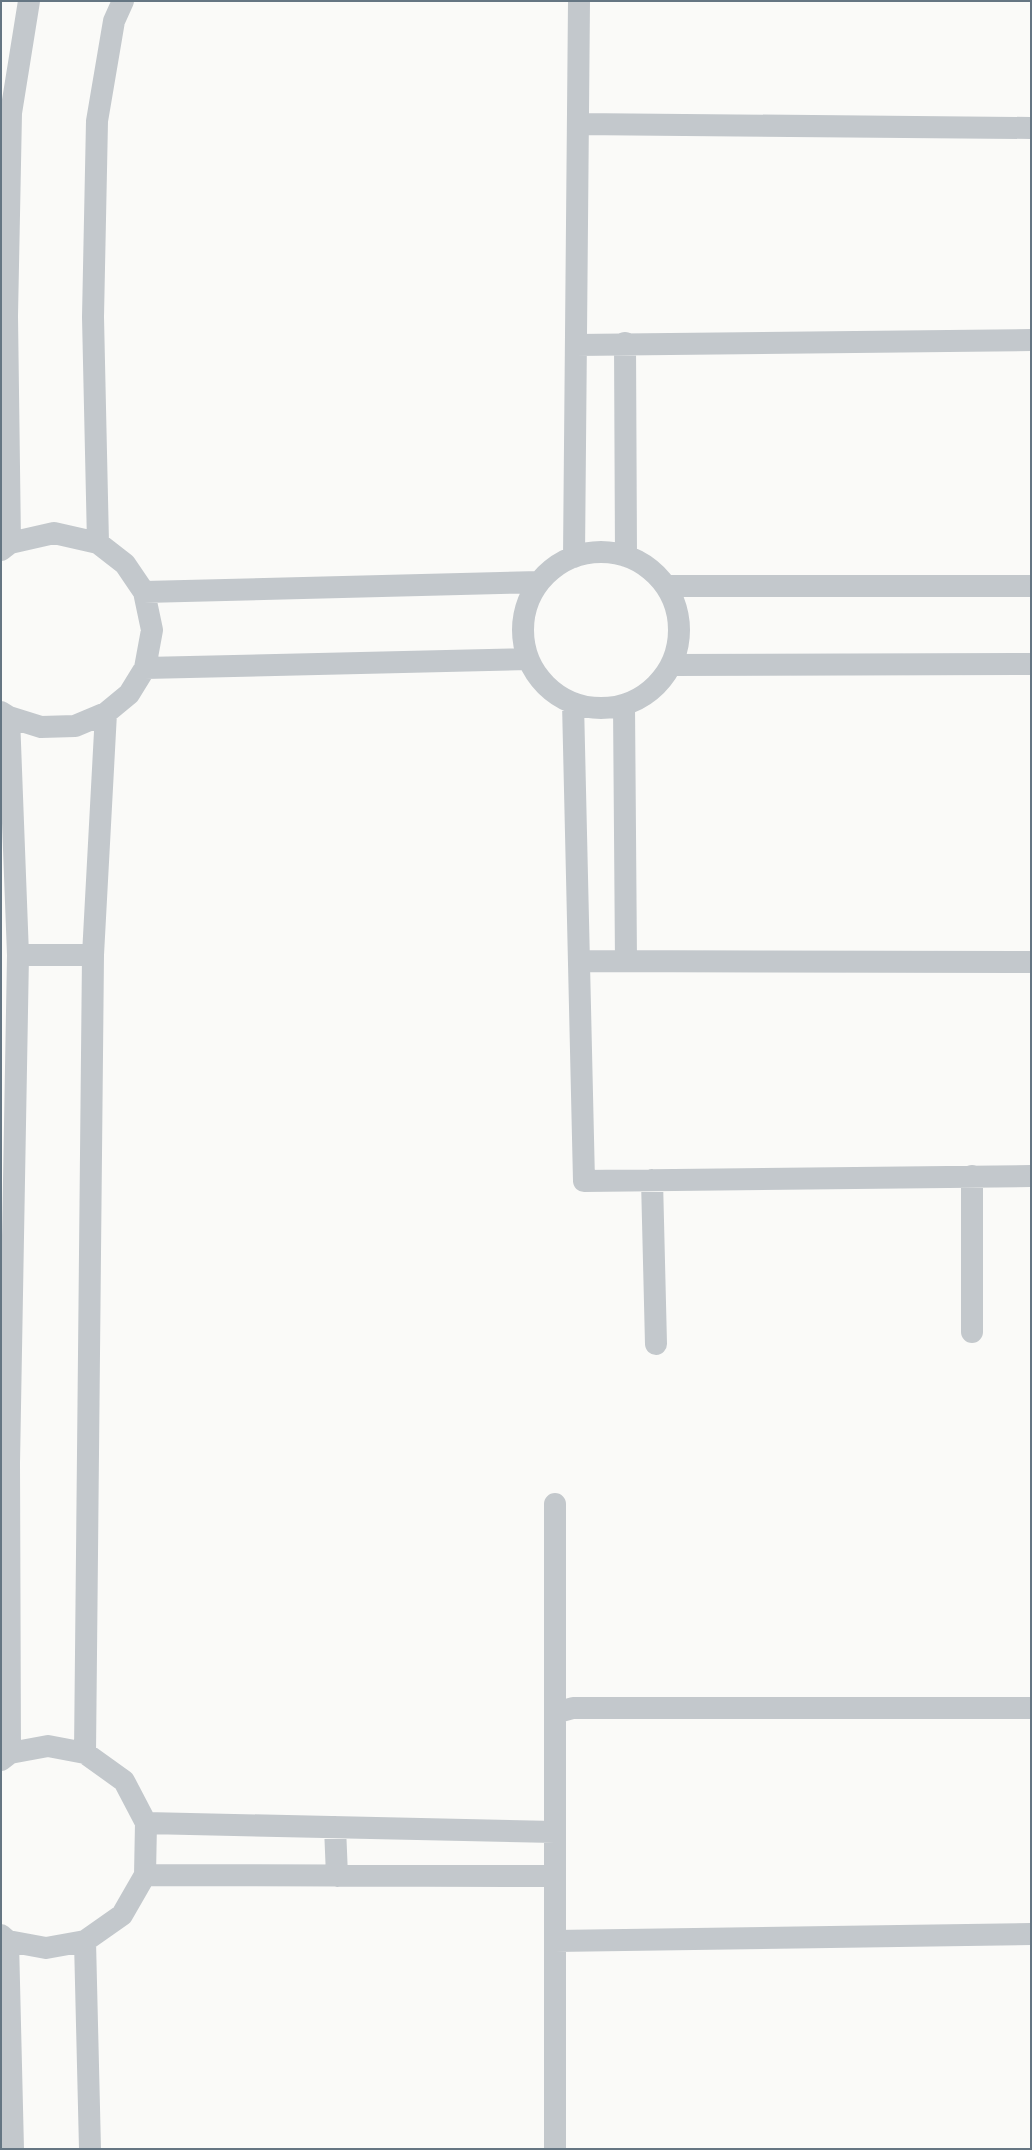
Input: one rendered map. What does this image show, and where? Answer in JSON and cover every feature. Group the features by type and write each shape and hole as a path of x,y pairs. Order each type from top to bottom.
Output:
{"street":[{"path":"13,2149 4,1938 46,1948 84,1941 122,1915 145,1876 146,1823 124,1781 85,1753 48,1746 6,1756 9,1463 18,955 5,714 41,727 75,726 106,713 129,694 145,668 152,630 144,592 125,564 98,543 54,533 6,547 7,316 11,113 29,1"},
{"path":"98,543 93,317 97,121 114,21 123,1"},
{"path":"574,557 579,1"},
{"path":"578,124 1031,128"},
{"path":"576,345 625,343 1031,340"},
{"path":"625,343 626,556"},
{"path":"600,552 626,556 648,568 666,586 675,605 679,625 678,645 671,665 660,682 643,696 624,705 599,709 573,704 554,693 539,678 528,659 522,633 526,606 539,582 554,567 574,557 600,552"},
{"path":"144,592 539,582"},
{"path":"666,586 1031,586"},
{"path":"145,668 528,659"},
{"path":"671,665 1031,664"},
{"path":"573,704 584,1181 1031,1176"},
{"path":"624,705 626,961"},
{"path":"85,1753 93,955 106,713"},
{"path":"18,955 93,955"},
{"path":"579,960 1031,962"},
{"path":"972,1176 972,1332"},
{"path":"652,1180 656,1344"},
{"path":"555,1504 555,2149"},
{"path":"555,1713 573,1708 1031,1708"},
{"path":"146,1823 555,1832"},
{"path":"335,1827 337,1876"},
{"path":"145,1876 555,1876"},
{"path":"555,1941 1031,1934"},
{"path":"84,1941 90,2149"}]}
